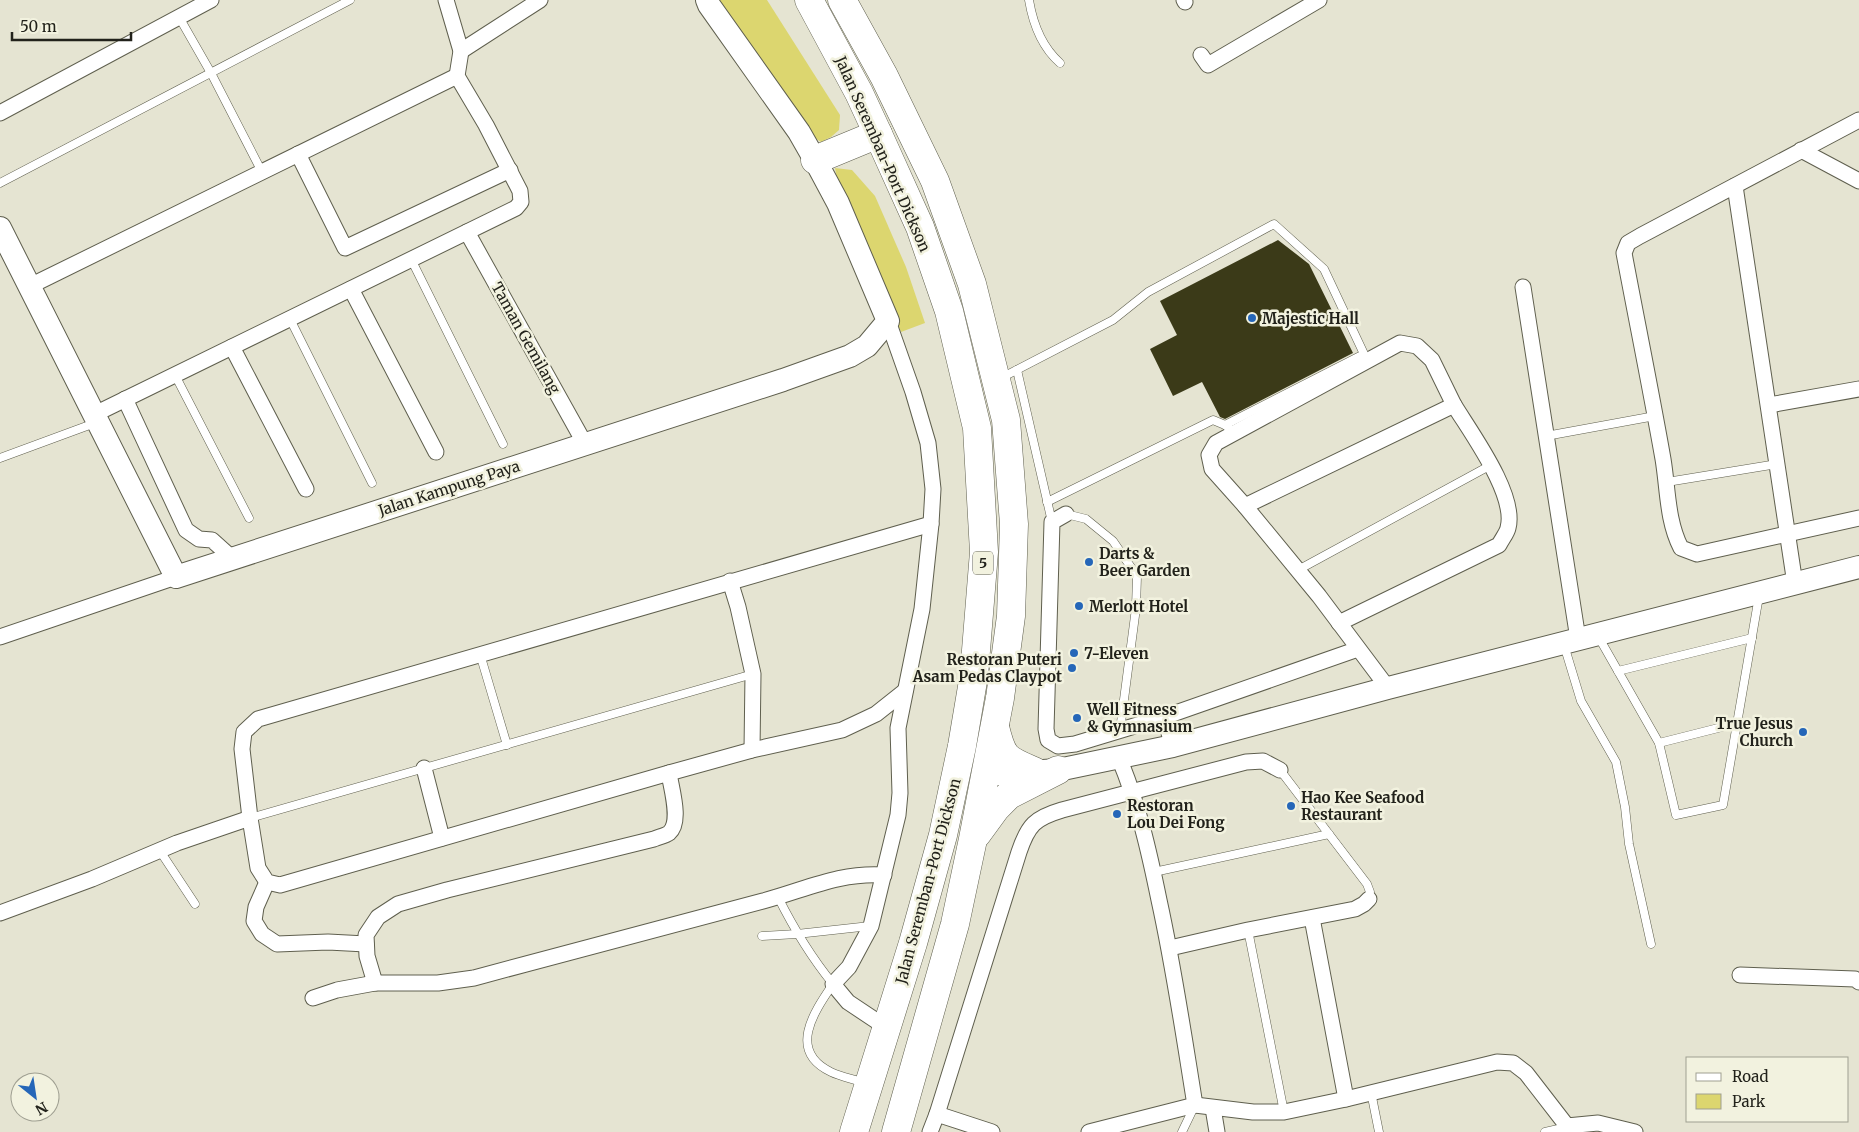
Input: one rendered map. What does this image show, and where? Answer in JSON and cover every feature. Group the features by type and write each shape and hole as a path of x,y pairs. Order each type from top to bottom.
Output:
{"highway":[{"name":"Jalan Seremban-Port Dickson","path":"807,3 859,93 878,134 920,227 949,311 978,428 984,542 974,675 962,746 943,835 913,943 854,1132"},
{"name":"Jalan Seremban-Port Dickson","path":"848,5 935,181 1007,375 1006,420 1014,524 1011,616 994,727 973,839 955,924 896,1132"},
{"path":"816,160 878,134"},
{"path":"994,727 1000,748 1007,760 1047,771"},
{"path":"973,839 996,808 1009,795 1047,771"},
{"path":"913,943 928,925 966,793 975,780 985,775"}],"street":[{"path":"0,113 212,0"},
{"path":"97,418 125,399 516,208 521,202 520,191 458,76 461,51 446,0"},
{"path":"461,51 540,0"},
{"path":"707,0 799,132 838,203 888,321 913,392 928,443 933,489 931,524 922,609 898,728 900,793 898,814 871,926 849,967 834,984 848,1002 887,1028"},
{"path":"1201,55 1208,65 1319,0"},
{"path":"30,286 458,76"},
{"path":"1859,120 1628,243 1624,253 1667,482 1672,524 1681,548 1696,554 1859,518"},
{"path":"1801,150 1859,180"},
{"path":"298,154 344,248 510,170"},
{"path":"1735,186 1796,584"},
{"path":"0,228 176,577"},
{"name":"Taman Gemilang","path":"467,232 584,444"},
{"path":"1523,287 1579,639"},
{"path":"351,289 436,452"},
{"name":"Jalan Kampung Paya","path":"0,637 232,558 782,380 850,356 867,346 888,321"},
{"path":"1339,623 1499,545 1508,527 1508,502 1491,465 1454,405 1432,360 1417,346 1400,343 1229,429 1216,443 1209,455 1212,469 1298,570 1388,688"},
{"path":"232,347 306,488"},
{"path":"1769,405 1859,389"},
{"path":"125,399 186,530 199,539 212,540 232,558"},
{"path":"1245,506 1454,405"},
{"path":"1066,514 1052,522 1046,730 1048,740 1058,746 1075,744 1164,717 1358,649"},
{"path":"905,691 876,714 842,730 752,750 280,885 267,882 258,868 242,749 244,732 258,718 931,524"},
{"path":"985,775 1047,771 1173,746 1388,688 1859,567"},
{"path":"730,581 738,607 753,674 752,750"},
{"path":"1164,717 1173,746"},
{"path":"1119,758 1133,791 1154,872 1170,948 1195,1105"},
{"path":"930,1132 1025,834 1034,822 1048,814 1246,762 1263,762 1280,770"},
{"path":"424,768 442,838"},
{"path":"376,982 367,956 366,935 378,917 398,904 447,890 654,839 668,833 674,826 675,811 669,773"},
{"path":"0,913 250,818"},
{"path":"313,998 337,990 376,982 438,983 474,978 778,897 831,880 865,874 884,875"},
{"path":"267,882 256,907 254,921 262,934 277,944 328,942 366,944"},
{"path":"1170,948 1248,930 1355,909 1369,899"},
{"path":"1312,918 1346,1099"},
{"path":"1740,975 1855,979 1859,982"},
{"path":"1089,1132 1195,1105 1253,1112 1284,1112 1346,1099 1497,1062 1513,1063 1526,1073 1569,1129 1598,1123 1634,1132"},
{"path":"1213,1108 1217,1132"},
{"path":"937,1114 992,1132"}],"lane":[{"path":"0,183 350,0"},
{"path":"1030,0 1031,13 1041,38 1050,53 1060,64"},
{"path":"179,17 211,73 262,172"},
{"path":"1047,502 1213,420 1229,429 1364,354 1324,268 1274,224 1148,292 1113,320 1007,375 1052,522"},
{"path":"411,260 503,444"},
{"path":"290,319 372,483"},
{"path":"175,375 250,518"},
{"path":"1546,436 1655,416"},
{"path":"0,458 97,418"},
{"path":"1667,482 1777,464"},
{"path":"1298,570 1491,465"},
{"path":"1066,514 1086,519 1113,541 1136,576 1136,608 1120,731"},
{"path":"1579,639 1618,671 1659,743 1676,815 1723,805 1760,592"},
{"path":"1618,671 1752,638"},
{"path":"1579,639 1582,701 1616,762 1625,807 1629,844 1651,944"},
{"path":"480,654 507,745"},
{"path":"250,818 753,674"},
{"path":"1659,743 1738,723"},
{"path":"1280,770 1367,884 1370,892 1369,899"},
{"path":"1154,872 1329,834"},
{"path":"160,851 195,904"},
{"path":"778,897 797,934 819,967 834,984 819,1005 807,1033 809,1051 819,1064 832,1072 869,1084"},
{"path":"762,936 871,926"},
{"path":"1248,930 1284,1112"},
{"path":"1370,1092 1379,1132"},
{"path":"1182,1132 1195,1105"},
{"path":"1545,1132 1569,1129"}],"green space":[{"path":"714,0 767,0 840,115 839,130 821,142 806,132"},
{"path":"835,168 852,170 875,196 906,267 925,323 901,332 839,191"}],"building":[{"name":"Majestic Hall","path":"1278,240 1309,264 1353,353 1225,419 1220,417 1202,382 1173,396 1150,349 1177,335 1160,301"}],"place":[{"name":"Majestic Hall","path":"1252,318"},
{"name":"Darts & Beer Garden","path":"1089,562"},
{"name":"Merlott Hotel","path":"1079,606"},
{"name":"7-Eleven","path":"1074,653"},
{"name":"Restoran Puteri Asam Pedas Claypot","path":"1072,668"},
{"name":"Well Fitness & Gymnasium","path":"1077,718"},
{"name":"True Jesus Church","path":"1803,732"},
{"name":"Hao Kee Seafood Restaurant","path":"1291,806"},
{"name":"Restoran Lou Dei Fong","path":"1117,814"}]}
